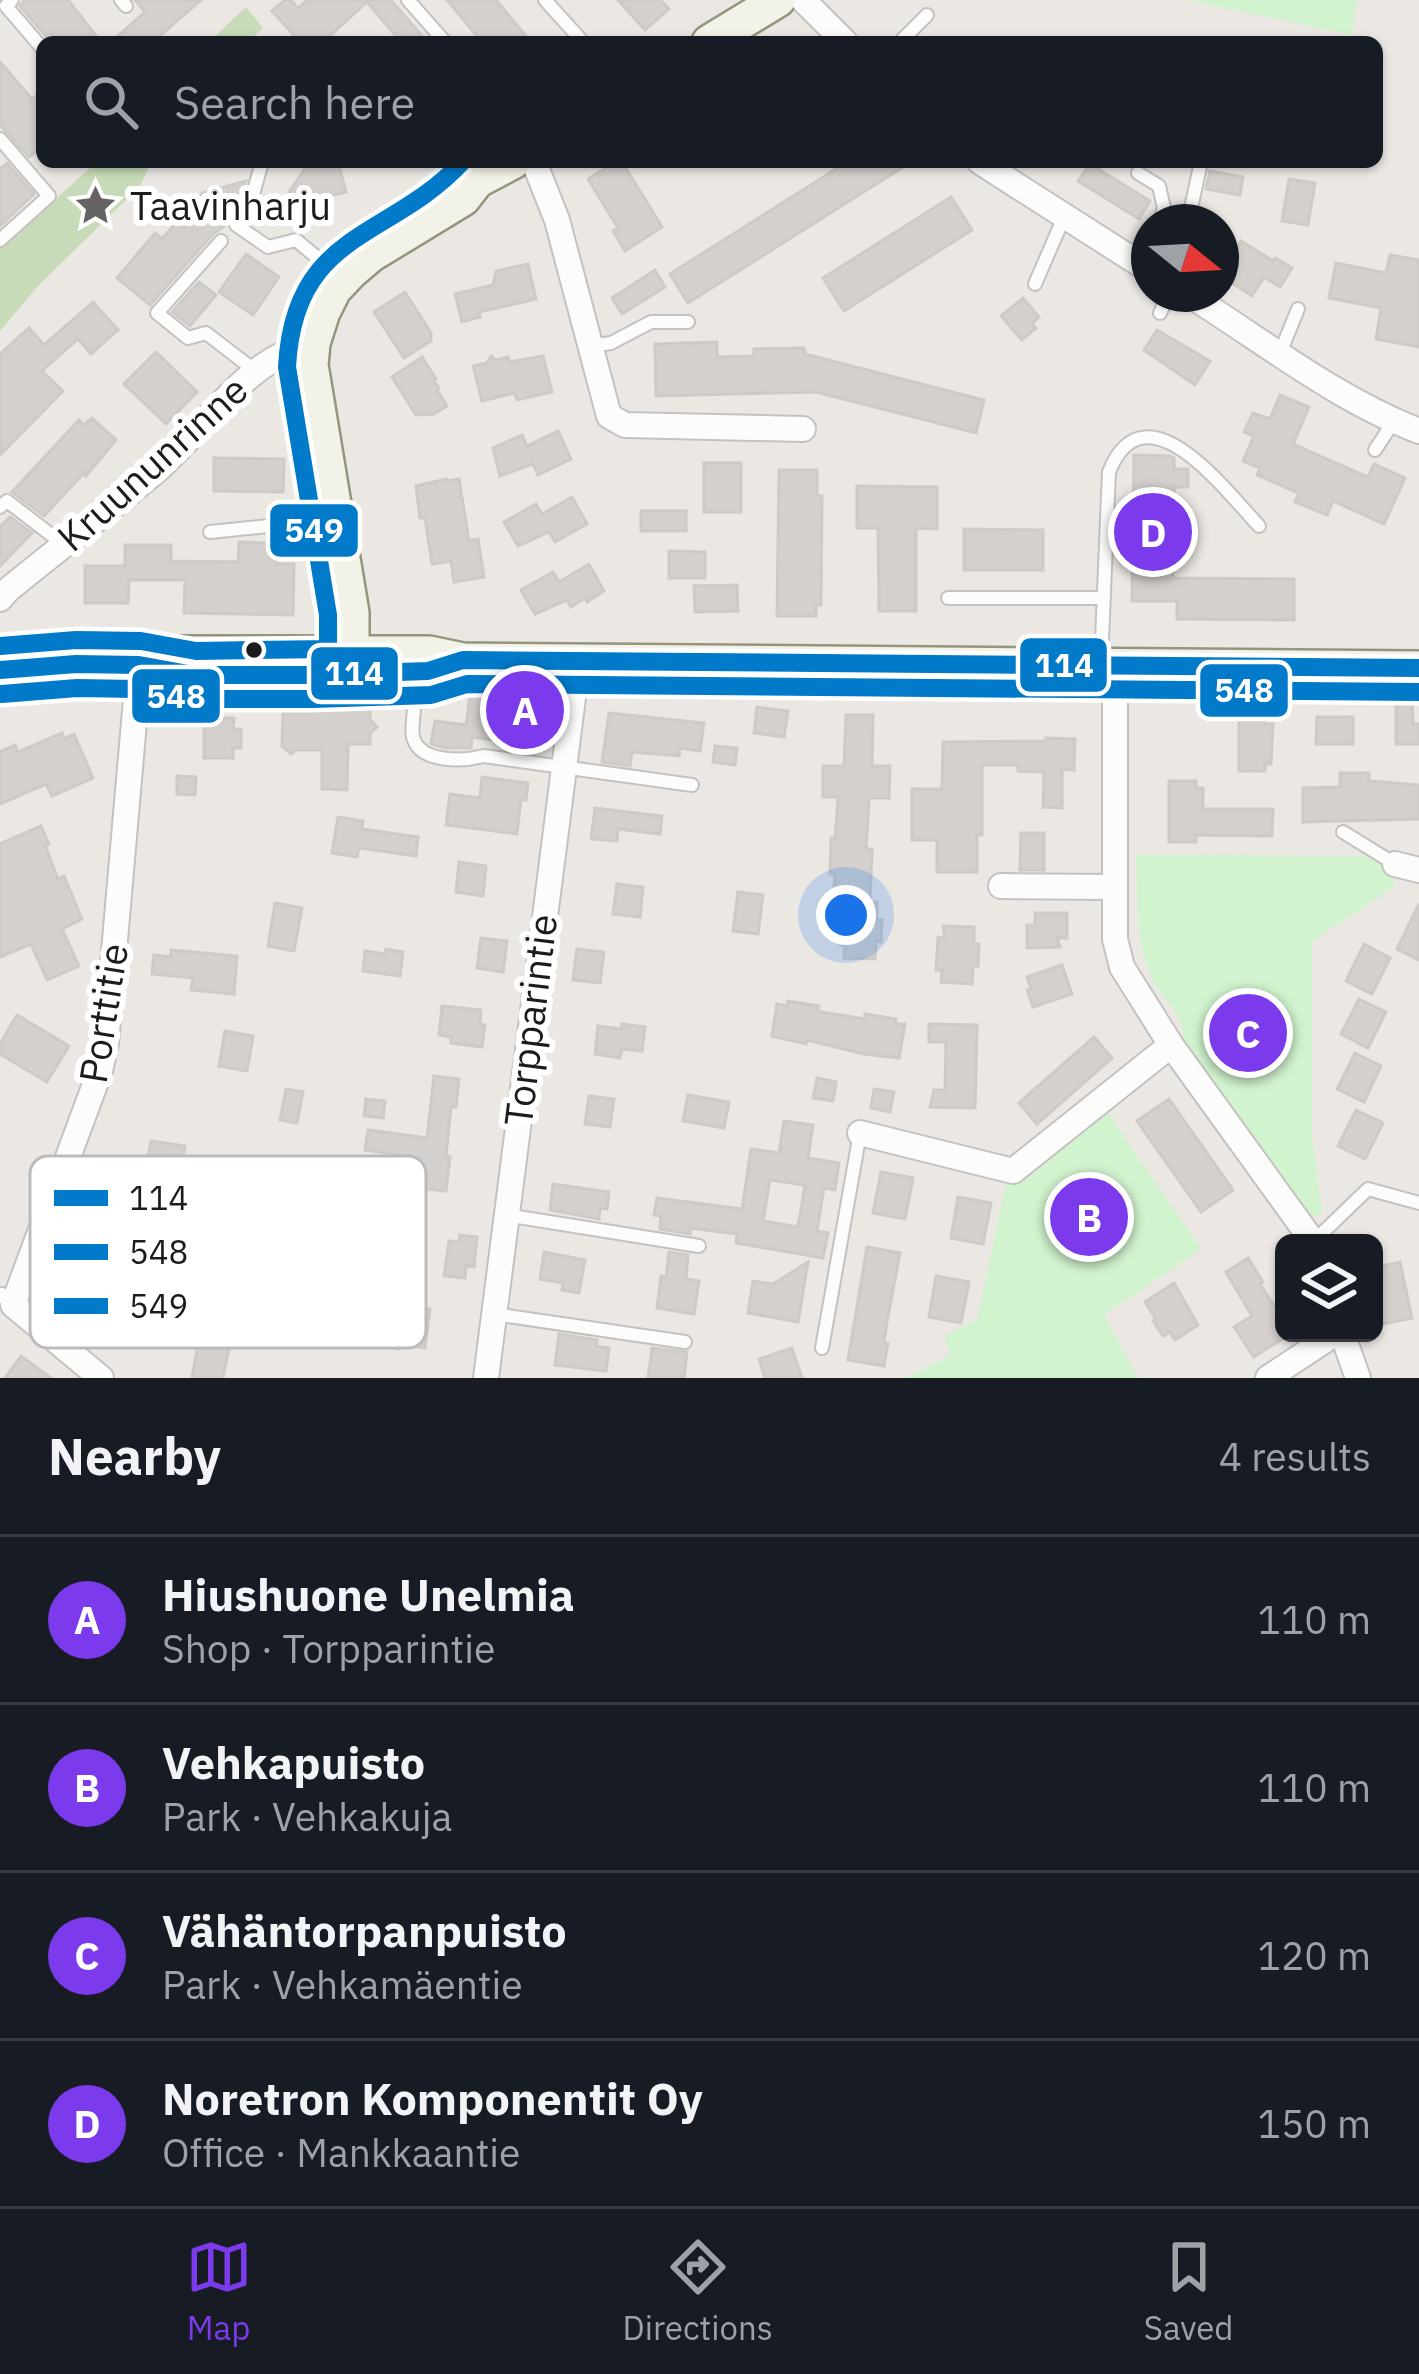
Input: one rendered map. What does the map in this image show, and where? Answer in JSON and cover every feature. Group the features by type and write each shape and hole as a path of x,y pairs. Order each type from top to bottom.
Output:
{"main road":[{"path":"718,36 766,3"},
{"path":"463,199 477,181 502,168"},
{"path":"352,663 352,613 311,365 313,343 334,290 371,255 463,199 498,189 519,168"},
{"path":"0,670 139,665 194,675 352,663 428,671 463,660 1419,668"}],"street":[{"path":"803,0 833,36"},
{"path":"536,168 557,220 609,416 626,424 802,428"},
{"path":"989,168 1131,251"},
{"path":"1216,312 1348,396 1419,430"},
{"name":"Kruununrinne","path":"0,599 160,468 254,370 291,348 313,343"},
{"name":"Torpparintie","path":"486,1378 574,689 570,662"},
{"name":"Porttitie","path":"64,1156 100,1072 106,1043 139,665"},
{"path":"1108,668 1115,938 1122,968 1171,1045 1308,1234"},
{"path":"1001,886 1114,887"},
{"path":"860,1133 1013,1171 1171,1045"},
{"name":"Porttitie","path":"30,1236 4,1297 30,1319"},
{"path":"1268,1378 1325,1342"},
{"path":"1343,1342 1358,1378"},
{"name":"Porttitie","path":"64,1348 100,1378"}],"lane":[{"path":"12,0 6,6 36,41"},
{"path":"408,0 440,36"},
{"path":"545,0 578,36"},
{"path":"906,36 927,15"},
{"path":"0,140 49,196 0,240"},
{"path":"260,168 250,205 236,225 268,247 296,240 344,279"},
{"path":"1192,204 1200,168"},
{"path":"1138,173 1159,186 1163,204"},
{"path":"1035,284 1065,216"},
{"path":"220,241 157,313 188,338 206,333 254,370"},
{"path":"1280,353 1298,309"},
{"path":"589,346 611,343 651,322 688,322"},
{"path":"1375,450 1394,421"},
{"path":"1108,668 1102,598 1109,472 1126,445 1142,436 1155,437 1198,460 1259,526"},
{"path":"0,507 7,501 64,545"},
{"path":"210,532 337,519"},
{"path":"948,598 1102,598"},
{"path":"414,707 413,737 420,750 431,756 462,760 484,756 692,784"},
{"path":"1343,832 1407,867"},
{"path":"822,1348 860,1133"},
{"path":"1322,1234 1368,1189 1419,1203"},
{"path":"505,1215 699,1246"},
{"path":"493,1314 685,1342"}],"green space":[{"path":"1187,0 1357,0 1352,35"},
{"path":"246,7 263,28 254,36 215,36"},
{"path":"90,168 148,168 141,185 38,286 0,331 0,248"},
{"path":"1136,855 1374,856 1395,869 1393,888 1312,941 1312,1136 1322,1214 1310,1216 1183,1040 1181,1023 1153,980 1143,950"},
{"path":"1108,1113 1201,1249 1104,1315 1138,1378 906,1378 951,1355 944,1337 977,1319 1006,1184 1034,1173"}],"building":[{"path":"25,0 68,0 96,36 46,36 20,6"},
{"path":"135,0 201,0 160,36 118,36 145,12"},
{"path":"285,0 298,8 307,0 391,0 422,36 396,36 367,2 330,36 295,36 272,11"},
{"path":"447,0 496,0 526,36 477,36"},
{"path":"618,0 660,0 669,9 645,30"},
{"path":"0,62 32,99 36,96 36,151 29,157 0,125"},
{"path":"7,163 34,194 0,226 0,169"},
{"path":"306,168 340,168 346,192 276,211"},
{"path":"606,168 626,168 662,227 625,251 613,231 618,228 588,179"},
{"path":"838,168 902,168 688,303 670,274"},
{"path":"1087,168 1096,168 1150,201 1131,204 1131,214 1078,181"},
{"path":"1210,171 1243,177 1240,195 1206,189"},
{"path":"1289,179 1315,183 1308,225 1282,221"},
{"path":"246,181 226,225 150,305 117,278 155,233 162,239 202,193"},
{"path":"951,197 972,230 844,311 823,278"},
{"path":"1241,241 1292,268 1280,287 1264,277 1252,296 1239,288"},
{"path":"246,254 279,277 253,315 219,292"},
{"path":"1390,255 1419,260 1419,347 1376,339 1381,308 1329,298 1336,263 1386,273"},
{"path":"528,264 536,299 479,312 480,317 462,322 455,294 493,285 496,271"},
{"path":"655,270 665,287 622,314 612,298"},
{"path":"199,282 216,295 190,326 172,312"},
{"path":"405,292 431,333 431,341 404,358 374,312"},
{"path":"1023,298 1039,317 1032,323 1036,328 1022,340 1001,316"},
{"path":"93,302 118,330 91,354 78,339 42,371 63,391 0,455 0,354 29,328 44,345"},
{"path":"1157,330 1210,361 1195,385 1144,350"},
{"path":"717,342 717,357 754,356 754,349 804,348 805,354 984,400 976,433 816,392 656,396 655,344"},
{"path":"156,352 197,392 166,424 124,384"},
{"path":"491,356 496,360 508,357 509,362 543,356 552,392 517,400 515,393 482,401 473,366 487,363"},
{"path":"422,357 447,406 434,414 416,415 392,377"},
{"path":"1280,395 1309,407 1293,444 1368,477 1374,464 1405,478 1384,524 1333,501 1327,515 1295,502 1299,493 1257,475 1260,468 1243,461 1254,436 1244,432 1253,413 1270,419"},
{"path":"92,418 116,440 44,516 12,492 79,420 84,425"},
{"path":"558,431 571,459 538,475 533,464 500,476 493,448 522,435 527,446"},
{"path":"1134,455 1170,456 1174,469 1188,469 1188,487 1174,487 1173,578 1294,579 1294,620 1177,619 1177,601 1132,601"},
{"path":"214,458 284,459 283,492 214,491"},
{"path":"704,463 741,463 741,512 704,512"},
{"path":"779,470 817,470 817,496 822,496 821,605 816,605 816,616 777,616"},
{"path":"459,479 469,541 478,539 484,577 454,582 451,561 432,564 416,486"},
{"path":"857,486 937,487 937,529 916,528 916,611 879,611 878,528 857,528"},
{"path":"572,497 587,524 555,542 549,532 518,546 504,522 536,504 542,514"},
{"path":"641,511 686,511 686,531 641,531"},
{"path":"10,517 32,533 0,566 0,527"},
{"path":"964,529 1043,530 1043,570 964,570"},
{"path":"239,542 276,543 276,564 294,564 293,615 184,613 185,580 129,580 128,603 85,603 85,566 125,566 125,545 171,545 171,561 238,562"},
{"path":"669,551 705,552 705,578 669,578"},
{"path":"589,564 604,591 587,602 585,598 571,607 567,600 535,614 521,590 553,572 559,582"},
{"path":"737,585 738,611 695,612 694,586"},
{"path":"1396,689 1412,689 1419,744 1396,744"},
{"path":"470,696 532,704 530,724 538,725 535,746 472,737 471,748 431,744 435,721 466,725"},
{"path":"757,707 788,711 784,737 754,733"},
{"path":"283,709 370,709 370,719 377,727 370,733 370,744 348,744 347,790 322,789 322,750 291,754 282,746"},
{"path":"609,713 704,723 700,751 680,748 679,756 632,752 630,766 602,762"},
{"path":"846,715 873,715 872,766 890,766 889,798 869,798 870,902 877,902 877,919 882,920 875,959 844,958 845,946 840,945 842,886 834,886 835,874 830,874 838,797 823,797 823,766 844,766"},
{"path":"1239,717 1265,717 1265,724 1273,724 1271,764 1265,764 1265,771 1239,771"},
{"path":"1317,717 1353,717 1353,744 1316,744"},
{"path":"204,718 234,718 233,729 241,729 241,748 233,748 233,758 204,758"},
{"path":"62,733 64,739 74,734 93,778 52,796 46,784 0,804 0,752 15,745 18,752"},
{"path":"1075,739 1074,770 1062,769 1062,808 1043,807 1044,772 1018,771 1018,765 982,765 977,872 937,872 937,840 912,840 912,789 942,789 943,742"},
{"path":"715,746 737,748 735,765 713,762"},
{"path":"1340,773 1369,773 1369,781 1419,785 1419,819 1303,822 1303,788 1340,787"},
{"path":"177,776 196,777 195,795 177,794"},
{"path":"482,777 528,783 517,834 446,825 450,794 480,798"},
{"path":"1169,781 1196,781 1196,788 1203,788 1203,809 1273,809 1272,836 1196,835 1196,842 1169,842"},
{"path":"595,808 662,816 660,834 618,829 617,841 591,839"},
{"path":"338,817 363,821 362,829 418,837 416,856 359,848 357,857 332,853"},
{"path":"41,826 58,879 64,876 82,919 62,929 79,966 47,980 31,944 0,957 0,844"},
{"path":"1021,833 1044,833 1044,870 1020,870"},
{"path":"459,862 486,866 483,896 456,892"},
{"path":"617,884 643,887 640,917 613,914"},
{"path":"738,892 763,895 758,934 733,931"},
{"path":"275,903 302,908 294,951 268,946"},
{"path":"1419,904 1419,960 1397,949"},
{"path":"1035,913 1067,913 1067,938 1057,938 1060,947 1027,948 1027,925 1035,925"},
{"path":"943,926 974,927 974,944 979,944 972,984 941,982 942,970 936,970 938,937 945,938"},
{"path":"481,938 507,941 503,972 477,968"},
{"path":"1364,944 1390,958 1372,994 1346,981"},
{"path":"386,949 403,952 400,976 363,971 365,951 385,954"},
{"path":"577,949 604,952 600,983 573,980"},
{"path":"171,950 237,956 234,994 191,990 193,978 152,974 154,955 171,957"},
{"path":"1062,965 1072,994 1033,1007 1027,977"},
{"path":"1359,999 1386,1012 1368,1048 1341,1034"},
{"path":"788,1001 819,1006 818,1011 828,1013 896,1019 895,1024 905,1024 899,1058 772,1036 777,1004 787,1006"},
{"path":"442,1006 481,1010 482,1047 451,1043 451,1037 439,1035"},
{"path":"17,1015 69,1046 47,1082 0,1054 0,1044"},
{"path":"622,1024 645,1027 642,1051 622,1049 620,1058 595,1054 598,1026 621,1029"},
{"path":"929,1024 977,1025 975,1108 930,1107 934,1090 945,1090 946,1042 929,1042"},
{"path":"225,1031 253,1036 247,1071 219,1066"},
{"path":"1094,1037 1112,1058 1037,1124 1019,1103"},
{"path":"1355,1053 1381,1066 1364,1102 1337,1089"},
{"path":"434,1076 459,1079 456,1107 451,1107 446,1191 426,1189 426,1156 365,1150 368,1130 427,1138"},
{"path":"817,1078 836,1082 833,1101 813,1098"},
{"path":"286,1089 303,1092 297,1123 280,1120"},
{"path":"874,1089 894,1092 890,1112 871,1108"},
{"path":"688,1095 729,1102 724,1128 683,1121"},
{"path":"589,1096 614,1099 610,1127 585,1124"},
{"path":"366,1099 385,1101 383,1118 364,1116"},
{"path":"1169,1099 1233,1190 1201,1212 1137,1121"},
{"path":"1356,1110 1383,1123 1365,1159 1338,1146"},
{"path":"784,1121 813,1125 808,1158 839,1163 835,1190 824,1188 817,1231 828,1233 823,1258 736,1243 737,1234 660,1229 661,1216 654,1215 657,1198 742,1209 751,1149 779,1153","holes":["770,1180 805,1185 798,1227 763,1221"]},
{"path":"151,1141 185,1146 183,1156 148,1156"},
{"path":"881,1172 913,1178 905,1219 873,1213"},
{"path":"553,1184 609,1192 607,1209 600,1208 599,1219 550,1210"},
{"path":"958,1197 991,1203 983,1244 951,1238"},
{"path":"460,1235 477,1237 474,1267 466,1266 465,1278 444,1276 449,1241 459,1242"},
{"path":"867,1247 900,1253 884,1366 848,1360"},
{"path":"544,1252 585,1260 579,1293 562,1290 563,1283 540,1279"},
{"path":"669,1252 688,1255 686,1279 699,1281 694,1314 657,1308"},
{"path":"1248,1258 1275,1307 1277,1342 1254,1357 1234,1327 1252,1316 1226,1272"},
{"path":"808,1262 798,1322 748,1313 753,1281 773,1284"},
{"path":"1400,1262 1412,1318 1383,1324 1383,1266"},
{"path":"936,1276 969,1282 961,1323 929,1317"},
{"path":"1174,1283 1198,1325 1175,1340 1170,1332 1163,1336 1145,1302"},
{"path":"559,1334 597,1340 596,1346 609,1348 606,1371 555,1365"},
{"path":"197,1348 229,1348 223,1378 192,1378"},
{"path":"652,1348 687,1352 684,1378 648,1378"},
{"path":"792,1348 802,1378 765,1378 759,1359"},
{"path":"21,1356 51,1378 5,1378"}],"transit line":[{"name":"549","path":"0,646 76,640 141,641 196,651 328,649 328,615 287,367 294,322 307,288 326,262 456,168"},
{"name":"114","path":"0,670 139,665 194,675 312,675 428,671 463,660 1419,668"},
{"name":"548","path":"2,694 77,688 137,689 192,699 313,699 431,695 467,684 1419,692"}],"place":[{"name":"Taavinharju","path":"96,205"},
{"name":"Noretron Komponentit Oy","path":"1153,532"},
{"name":"Hiushuone Unelmia","path":"525,710"},
{"name":"Vähäntorpanpuisto","path":"1248,1033"},
{"name":"Vehkapuisto","path":"1089,1217"}]}
